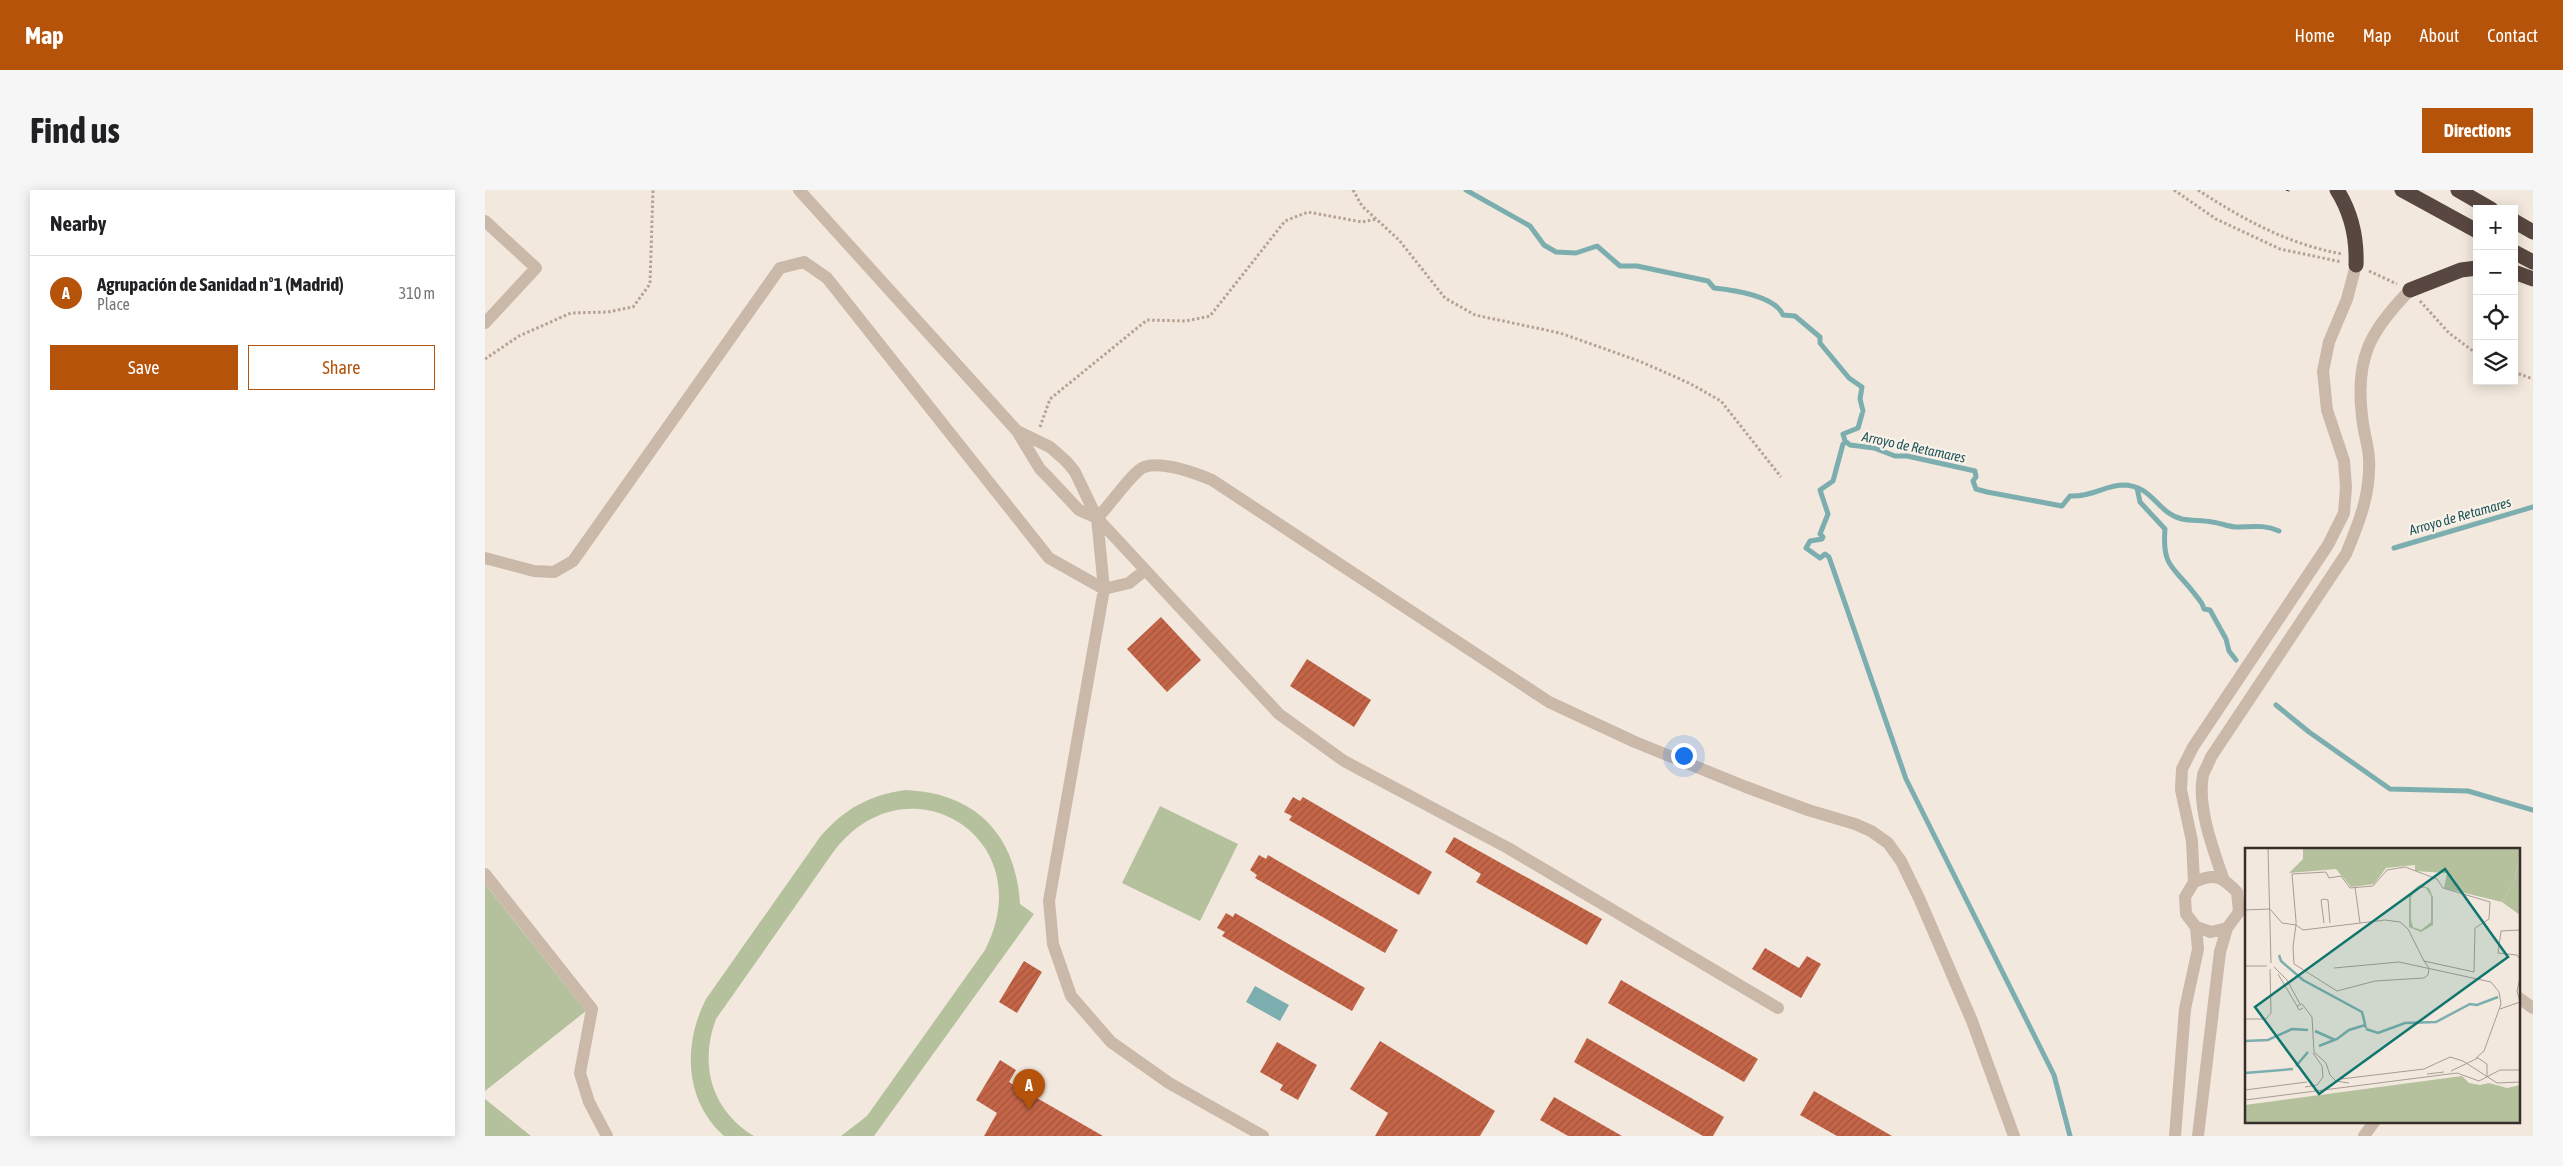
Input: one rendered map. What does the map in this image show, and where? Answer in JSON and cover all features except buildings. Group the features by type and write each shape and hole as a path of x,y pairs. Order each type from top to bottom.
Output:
{"highway":[{"path":"2337,190 2343,200 2357,244 2356,261"},
{"path":"2402,190 2473,229"},
{"path":"2457,190 2484,205"},
{"path":"2518,224 2533,232"},
{"path":"2518,254 2533,262"},
{"path":"2410,290 2461,270 2473,268"},
{"path":"2518,273 2533,279"}],"street":[{"path":"799,190 1017,431 1044,473 1079,510 1097,518"},
{"path":"485,221 536,268 485,324"},
{"path":"2194,882 2192,841 2181,790 2182,769 2193,747 2327,545 2344,513 2344,461 2327,410 2323,371 2329,342 2347,299 2356,261"},
{"path":"485,558 534,571 554,572 573,562 780,268 804,262 827,278 1049,558 1104,589 1129,583 1144,571"},
{"path":"2198,1136 2220,952 2227,928 2239,912 2237,892 2223,878 2209,838 2203,796 2203,774 2211,757 2346,554 2361,518 2368,488 2369,457 2362,417 2360,373 2371,339 2385,315 2410,290"},
{"path":"1017,431 1050,447 1067,462 1075,472 1097,518 1144,571 1279,714 1344,761 1508,848 1777,1008"},
{"path":"1097,518 1111,506 1131,478 1144,467 1168,467 1190,470 1212,480 1549,702 1635,742 1746,788 1871,831 1888,843 1901,861 1919,898 1972,1022 2014,1136"},
{"path":"1097,518 1104,589 1049,902 1053,944 1071,996 1111,1042 1169,1083 1263,1136"},
{"path":"2182,769 2203,774"},
{"path":"485,874 593,1009 584,1043 580,1074 589,1102 607,1136"},
{"path":"2175,1136 2185,1009 2198,949 2196,927 2186,914 2185,896 2194,882 2208,876 2223,878"},
{"path":"2196,927 2211,932 2227,928"},
{"path":"2521,999 2533,1008"},
{"path":"2365,1136 2373,1124"}],"path":[{"path":"485,359 519,336 571,313 608,312 633,307 650,284 653,190"},
{"path":"1353,190 1362,206 1399,240 1445,298 1475,315 1560,333 1647,364 1689,383 1721,401 1781,477"},
{"path":"2174,190 2216,219 2280,249 2356,261"},
{"path":"2198,190 2249,223 2275,235 2356,261 2410,290 2449,333 2473,351"},
{"path":"1017,431 1039,428 1050,399 1147,320 1186,321 1209,316 1285,221 1308,212 1362,222 1376,219"},
{"path":"2518,373 2533,379"}],"green space":[{"path":"906,790 931,793 953,799 972,809 988,822 1001,838 1010,858 1017,879 1020,904 1034,914 874,1136 841,1136 867,1116 985,950 998,909 996,873 982,844 959,822 929,810 897,810 864,823 834,851 716,1019 709,1053 709,1069 713,1085 728,1113 739,1125 754,1136 724,1136 711,1122 701,1106 691,1071 693,1034 706,999 820,837 829,827 858,805 880,796"},
{"path":"1160,806 1238,844 1200,921 1122,883"},
{"path":"485,884 586,1011 485,1091"},
{"path":"485,1099 531,1136 485,1136"}],"water":[{"path":"1255,986 1289,1005 1280,1021 1246,1002"}],"waterway":[{"name":"Arroyo de Retamares","path":"1466,190 1530,226 1544,245 1556,252 1576,253 1597,246 1620,266 1637,266 1708,281 1714,288 1753,295 1772,303 1779,308 1783,315 1795,316 1820,337 1820,343 1849,378 1862,387 1860,399 1863,411"},
{"name":"Arroyo de Retamares","path":"1862,414 1858,428 1843,434 1845,441 1850,445 1874,448 1895,456 1907,456 1975,471 1976,477 1973,481 1976,489 2062,506 2070,496 2084,495 2115,486 2133,486 2148,494 2173,516 2182,519 2208,521 2235,527 2263,527 2279,531"},
{"path":"1843,444 1833,481 1820,490 1828,514 1820,534 1823,537 1822,539 1810,541 1806,548 1820,558 1825,554 1829,557 1906,779 2054,1075 2070,1136"},
{"path":"2137,488 2140,502 2165,529 2167,559 2200,600 2204,609 2210,610 2226,639 2229,651 2236,660"},
{"name":"Arroyo de Retamares","path":"2394,548 2533,507"},
{"path":"2276,705 2309,732 2390,789 2468,791 2533,810"}],"place":[{"name":"Agrupación de Sanidad nº1 (Madrid)","path":"1029,1110"}]}
